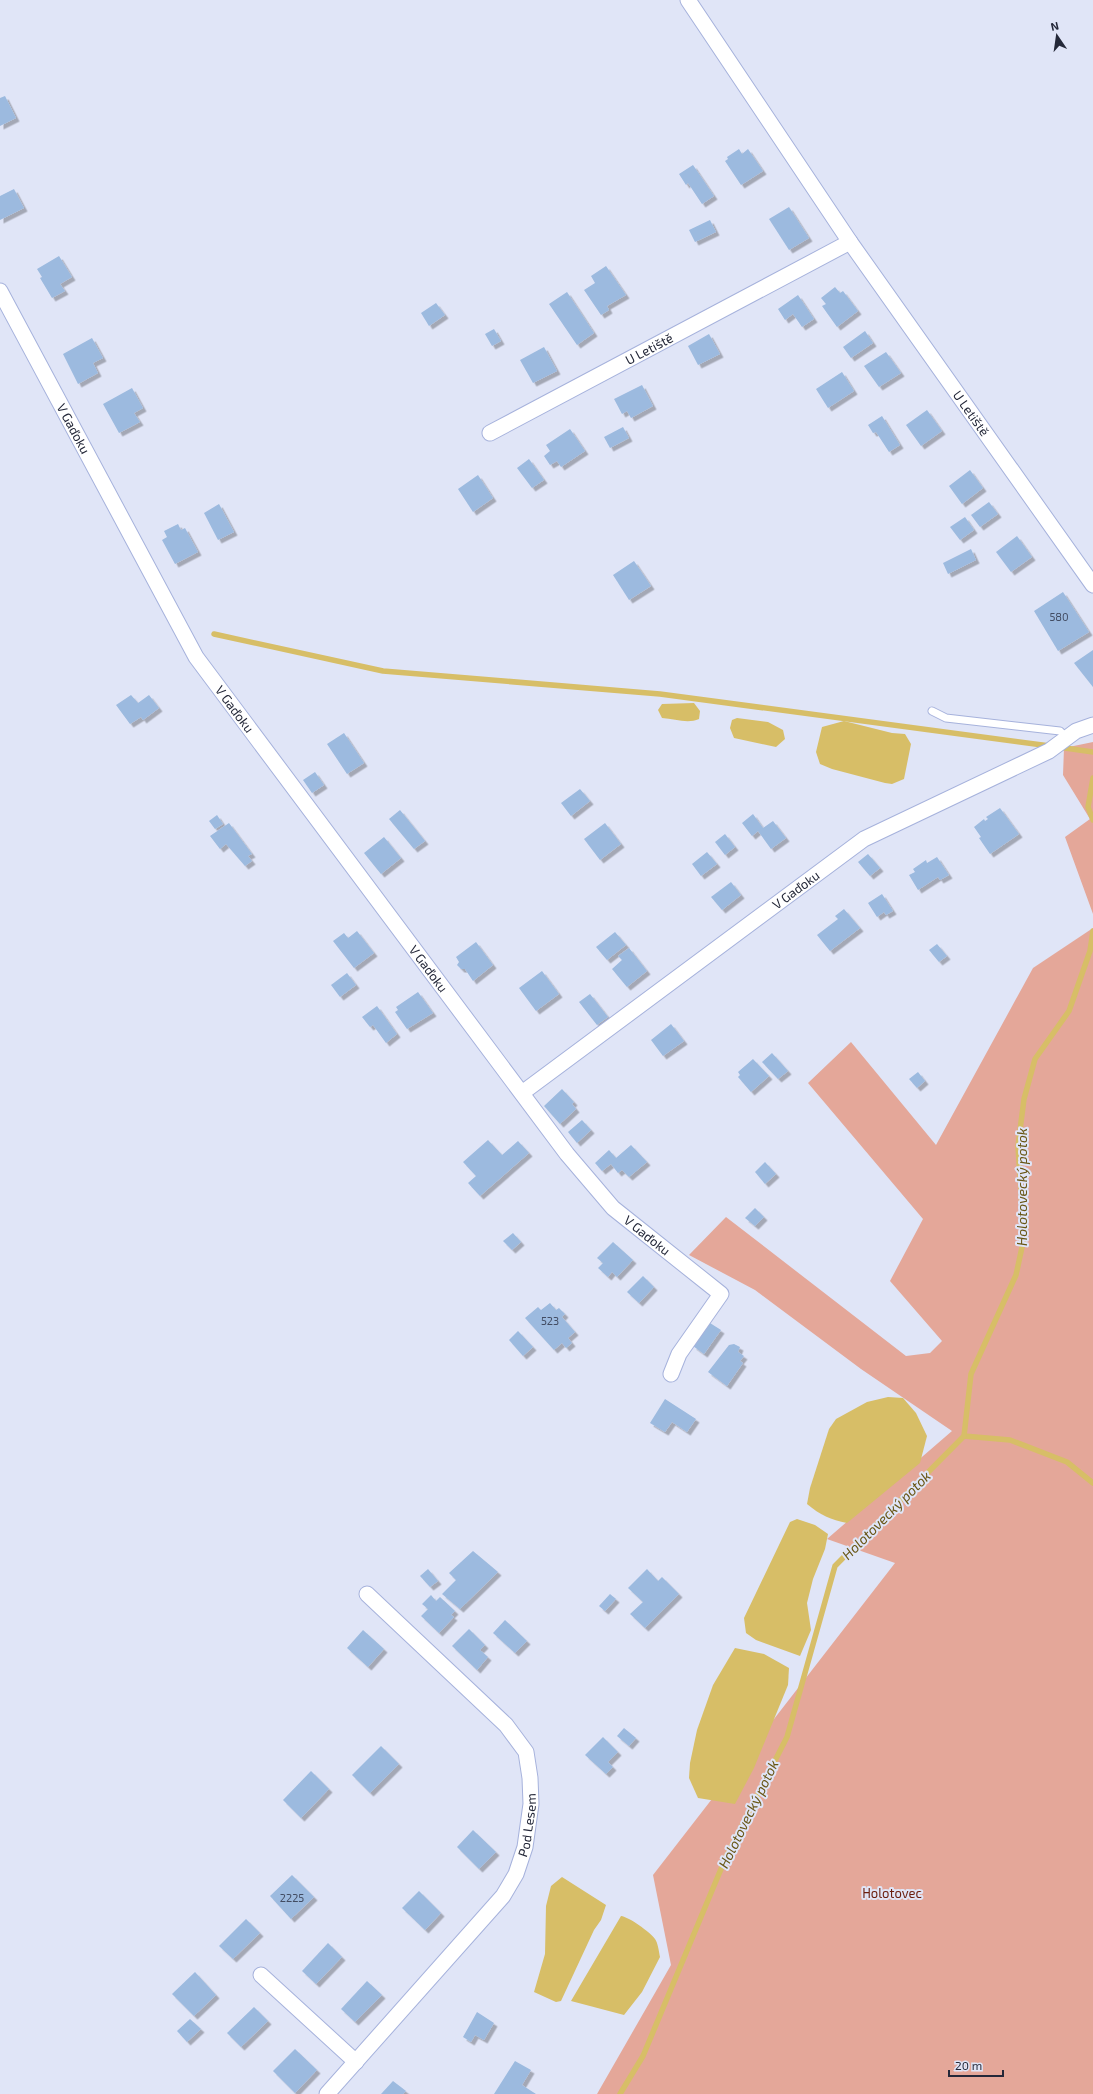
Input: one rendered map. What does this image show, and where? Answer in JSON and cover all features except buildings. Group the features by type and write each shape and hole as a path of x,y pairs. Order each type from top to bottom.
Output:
{"street":[{"name":"U Letiště","path":"688,0 850,242 1093,585"},
{"name":"U Letiště","path":"490,433 850,242"},
{"name":"V Gaďoku","path":"0,291 196,657 481,1042 522,1093 567,1154 613,1208 721,1294 679,1354 671,1374"},
{"name":"V Gaďoku","path":"522,1093 864,839 1049,751 1076,731 1093,724"},
{"name":"Pod Lesem","path":"327,2094 502,1896 516,1874 525,1847 531,1804 530,1778 526,1752 506,1725 367,1594"},
{"path":"262,1975 356,2062"}],"lane":[{"path":"932,711 946,718 1060,731 1067,738"}],"green space":[{"path":"1093,742 1093,914 1065,837 1090,819 1063,775 1064,748"},
{"name":"Holotovec","path":"1093,928 1093,2094 597,2094 671,1965 653,1875 895,1563 827,1539 952,1431 861,1369 755,1290 689,1255 726,1217 906,1356 930,1353 942,1341 890,1281 923,1219 808,1083 851,1042 936,1145 1033,968"}],"shaded area":[{"path":"694,703 700,711 699,719 690,721 662,718 658,710 662,704"},
{"path":"737,718 768,722 783,730 785,739 776,747 734,738 730,728 732,720"},
{"path":"844,721 892,733 905,734 911,744 904,779 892,784 885,783 832,769 820,764 816,752 822,727"},
{"path":"888,1397 903,1398 916,1413 927,1436 920,1463 847,1523 831,1519 816,1511 807,1504 810,1488 829,1429 836,1419 867,1402"},
{"path":"797,1519 815,1525 828,1534 825,1549 813,1579 807,1603 811,1630 800,1656 756,1640 746,1633 744,1618 790,1522"},
{"path":"735,1648 764,1654 789,1668 788,1685 754,1768 735,1804 698,1798 689,1778 690,1763 697,1730 713,1685"},
{"path":"562,1877 606,1905 601,1920 594,1930 561,2001 556,2002 534,1992 545,1954 546,1906 551,1886"},
{"path":"621,1916 634,1922 655,1939 660,1957 642,1992 624,2015 571,2001"}],"waterway":[{"path":"214,634 383,671 660,694 1050,746"},
{"path":"1058,747 1093,752"},
{"name":"Holotovecký potok","path":"1093,778 1088,807 1093,820"},
{"name":"Holotovecký potok","path":"620,2094 643,2056 726,1857 787,1737 835,1566 964,1436 971,1374 1016,1275 1024,1238 1018,1146 1024,1099 1035,1059 1069,1011 1090,951 1093,931"},
{"path":"964,1436 1010,1440 1067,1462 1093,1483"}]}
